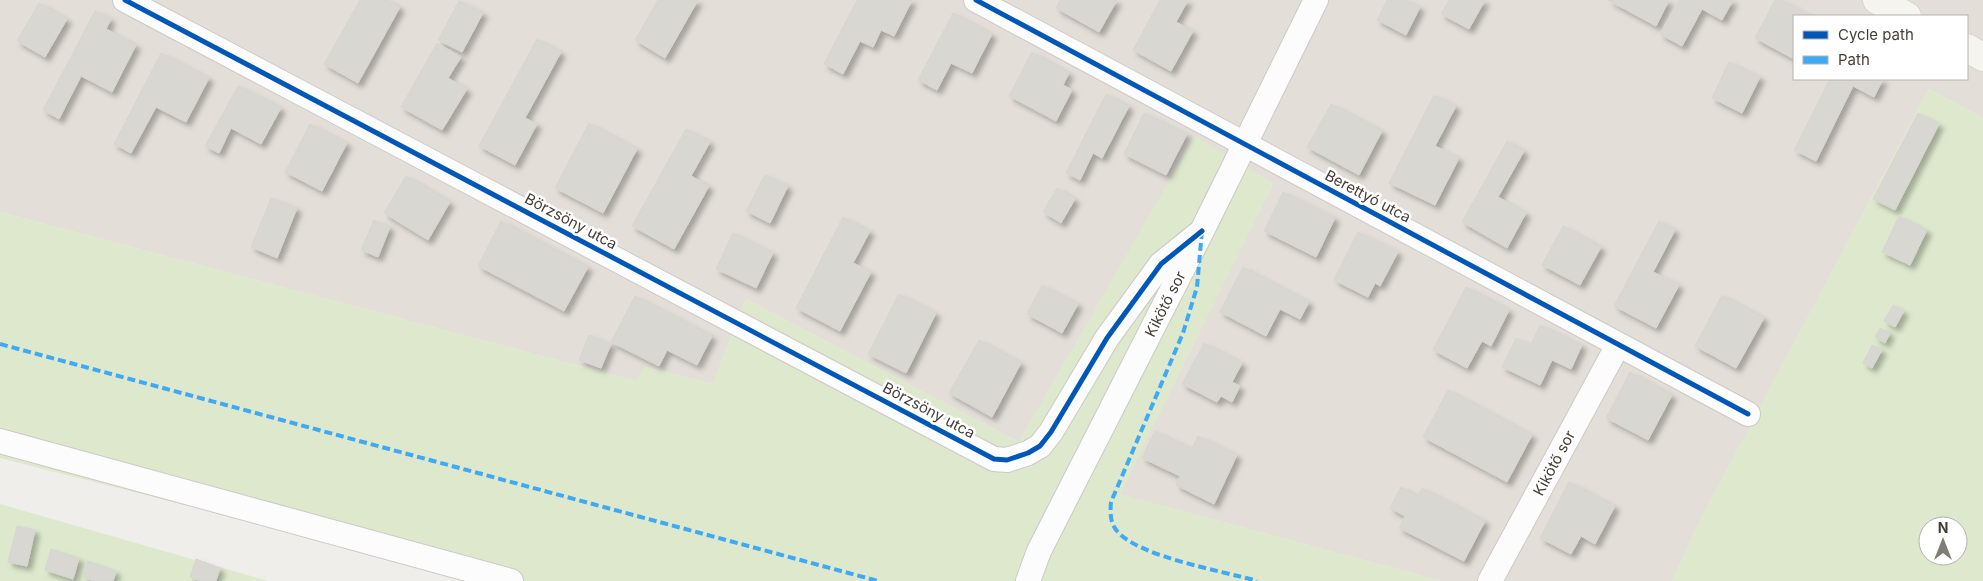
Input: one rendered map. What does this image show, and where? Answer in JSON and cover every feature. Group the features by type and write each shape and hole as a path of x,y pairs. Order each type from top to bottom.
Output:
{"main road":[{"path":"1877,0 1905,15"},
{"path":"1968,49 1983,57"}],"street":[{"name":"Börzsöny utca","path":"125,0 994,459 1008,460 1028,453 1040,446 1052,432 1107,338 1161,264 1202,231"},
{"name":"Berettyó utca","path":"976,0 1748,414"},
{"name":"Kikötő sor","path":"1028,581 1039,551 1202,231 1316,0"},
{"name":"Kikötő sor","path":"1490,581 1618,345"},
{"path":"0,440 511,581"}],"shaded area":[{"path":"0,0 1983,0 1983,118 1929,89 1703,515 1672,581 1441,581 1119,494 1273,184 1195,137 1019,442 746,299 713,384 645,367 636,381 0,212"}],"green space":[{"path":"1929,89 1983,118 1983,581 1672,581 1703,515"},
{"path":"1195,136 1273,184 1120,494 1441,581 485,581 0,458 0,212 636,381 644,367 713,384 746,299 1019,442"},
{"path":"0,504 268,581 0,581"}],"building":[{"path":"360,0 388,0 400,7 358,83 324,64"},
{"path":"658,0 698,0 665,58 635,40"},
{"path":"857,0 912,0 894,36 881,30 873,47 860,41 843,74 824,64"},
{"path":"1060,0 1117,0 1099,32 1056,8"},
{"path":"1160,0 1188,0 1176,22 1193,31 1171,71 1133,50"},
{"path":"1387,0 1406,0 1420,7 1406,35 1377,20"},
{"path":"1449,0 1485,0 1469,29 1441,14"},
{"path":"1608,0 1669,0 1656,26"},
{"path":"1679,0 1733,0 1722,20 1702,9 1682,46 1660,34"},
{"path":"1775,0 1780,0 1810,15 1793,15 1793,58 1755,38"},
{"path":"459,1 483,13 462,52 438,40"},
{"path":"39,3 67,19 45,57 17,41"},
{"path":"95,11 111,19 106,29 136,45 112,92 81,76 59,119 43,110"},
{"path":"953,13 992,34 972,73 951,63 937,90 918,80"},
{"path":"537,39 561,52 525,118 537,124 515,165 479,146"},
{"path":"437,43 461,57 448,78 467,89 442,130 401,107"},
{"path":"1032,52 1069,73 1063,85 1072,90 1056,121 1009,96"},
{"path":"161,53 209,78 186,122 156,107 131,153 114,144"},
{"path":"1729,62 1760,77 1742,113 1712,98"},
{"path":"1829,80 1882,80 1874,97 1853,86 1816,161 1794,150"},
{"path":"238,86 281,108 261,144 231,128 219,153 205,146"},
{"path":"1106,94 1129,106 1102,158 1093,153 1080,180 1066,173"},
{"path":"1434,95 1456,106 1435,146 1459,158 1435,205 1389,183"},
{"path":"1331,104 1382,131 1359,175 1307,147"},
{"path":"1144,113 1187,134 1166,175 1124,154"},
{"path":"1918,113 1939,124 1895,210 1873,199"},
{"path":"589,123 637,149 603,213 555,188"},
{"path":"310,124 347,143 322,191 285,172"},
{"path":"686,129 710,142 691,176 709,186 674,249 632,226"},
{"path":"1507,141 1524,151 1498,197 1526,213 1507,248 1462,222"},
{"path":"765,175 788,186 770,223 746,211"},
{"path":"406,176 450,202 428,240 384,213"},
{"path":"1057,188 1075,199 1061,223 1043,212"},
{"path":"1283,192 1335,218 1316,257 1264,231"},
{"path":"271,198 297,208 277,258 251,247"},
{"path":"1899,216 1927,230 1910,265 1882,252"},
{"path":"843,217 870,231 853,263 871,272 840,331 796,308"},
{"path":"374,220 390,227 378,257 361,250"},
{"path":"501,221 588,267 564,311 478,266"},
{"path":"1659,221 1675,230 1653,272 1679,285 1656,328 1614,306"},
{"path":"1563,226 1601,247 1580,285 1542,265"},
{"path":"1358,232 1398,252 1380,286 1375,283 1368,297 1334,280"},
{"path":"733,233 773,253 756,288 716,269"},
{"path":"1243,267 1309,302 1300,319 1280,309 1266,336 1220,312"},
{"path":"1042,285 1078,304 1062,333 1027,314"},
{"path":"1466,287 1509,310 1491,346 1482,341 1467,368 1433,350"},
{"path":"899,294 936,313 906,373 868,354"},
{"path":"1722,295 1764,318 1736,368 1695,346"},
{"path":"635,296 712,336 697,365 667,350 659,366 611,342"},
{"path":"1893,305 1904,311 1895,327 1884,321"},
{"path":"1540,325 1582,345 1571,369 1552,360 1540,385 1502,367 1516,338 1531,345"},
{"path":"1880,328 1890,333 1885,343 1875,337"},
{"path":"589,335 611,344 601,368 579,360"},
{"path":"979,340 1021,363 992,417 949,393"},
{"path":"1204,343 1242,363 1232,382 1240,386 1232,402 1221,396 1217,402 1182,384"},
{"path":"1872,345 1882,350 1872,368 1863,363"},
{"path":"1630,372 1672,395 1648,440 1606,418"},
{"path":"1448,390 1532,435 1507,482 1423,437"},
{"path":"1155,431 1192,449 1198,436 1237,455 1214,504 1176,485 1180,476 1142,458"},
{"path":"1569,482 1615,506 1595,544 1581,536 1571,554 1540,538"},
{"path":"1401,487 1418,496 1422,488 1485,521 1464,561 1399,528 1405,516 1390,508"},
{"path":"17,526 35,530 27,566 8,562"},
{"path":"51,549 79,558 73,579 45,570"},
{"path":"196,559 220,568 216,581 201,581 190,577"},
{"path":"88,561 116,571 113,581 94,581 83,577"}],"marked path":[{"path":"1202,231 1197,287 1183,333 1111,502 1111,517 1117,531 1128,540 1143,548 1182,562 1257,581"},
{"path":"0,344 878,581"}],"cycle path":[{"path":"125,0 994,459 1007,460 1028,453 1040,446 1051,432 1107,338 1161,264 1202,231"},
{"path":"976,0 1748,414"}]}
